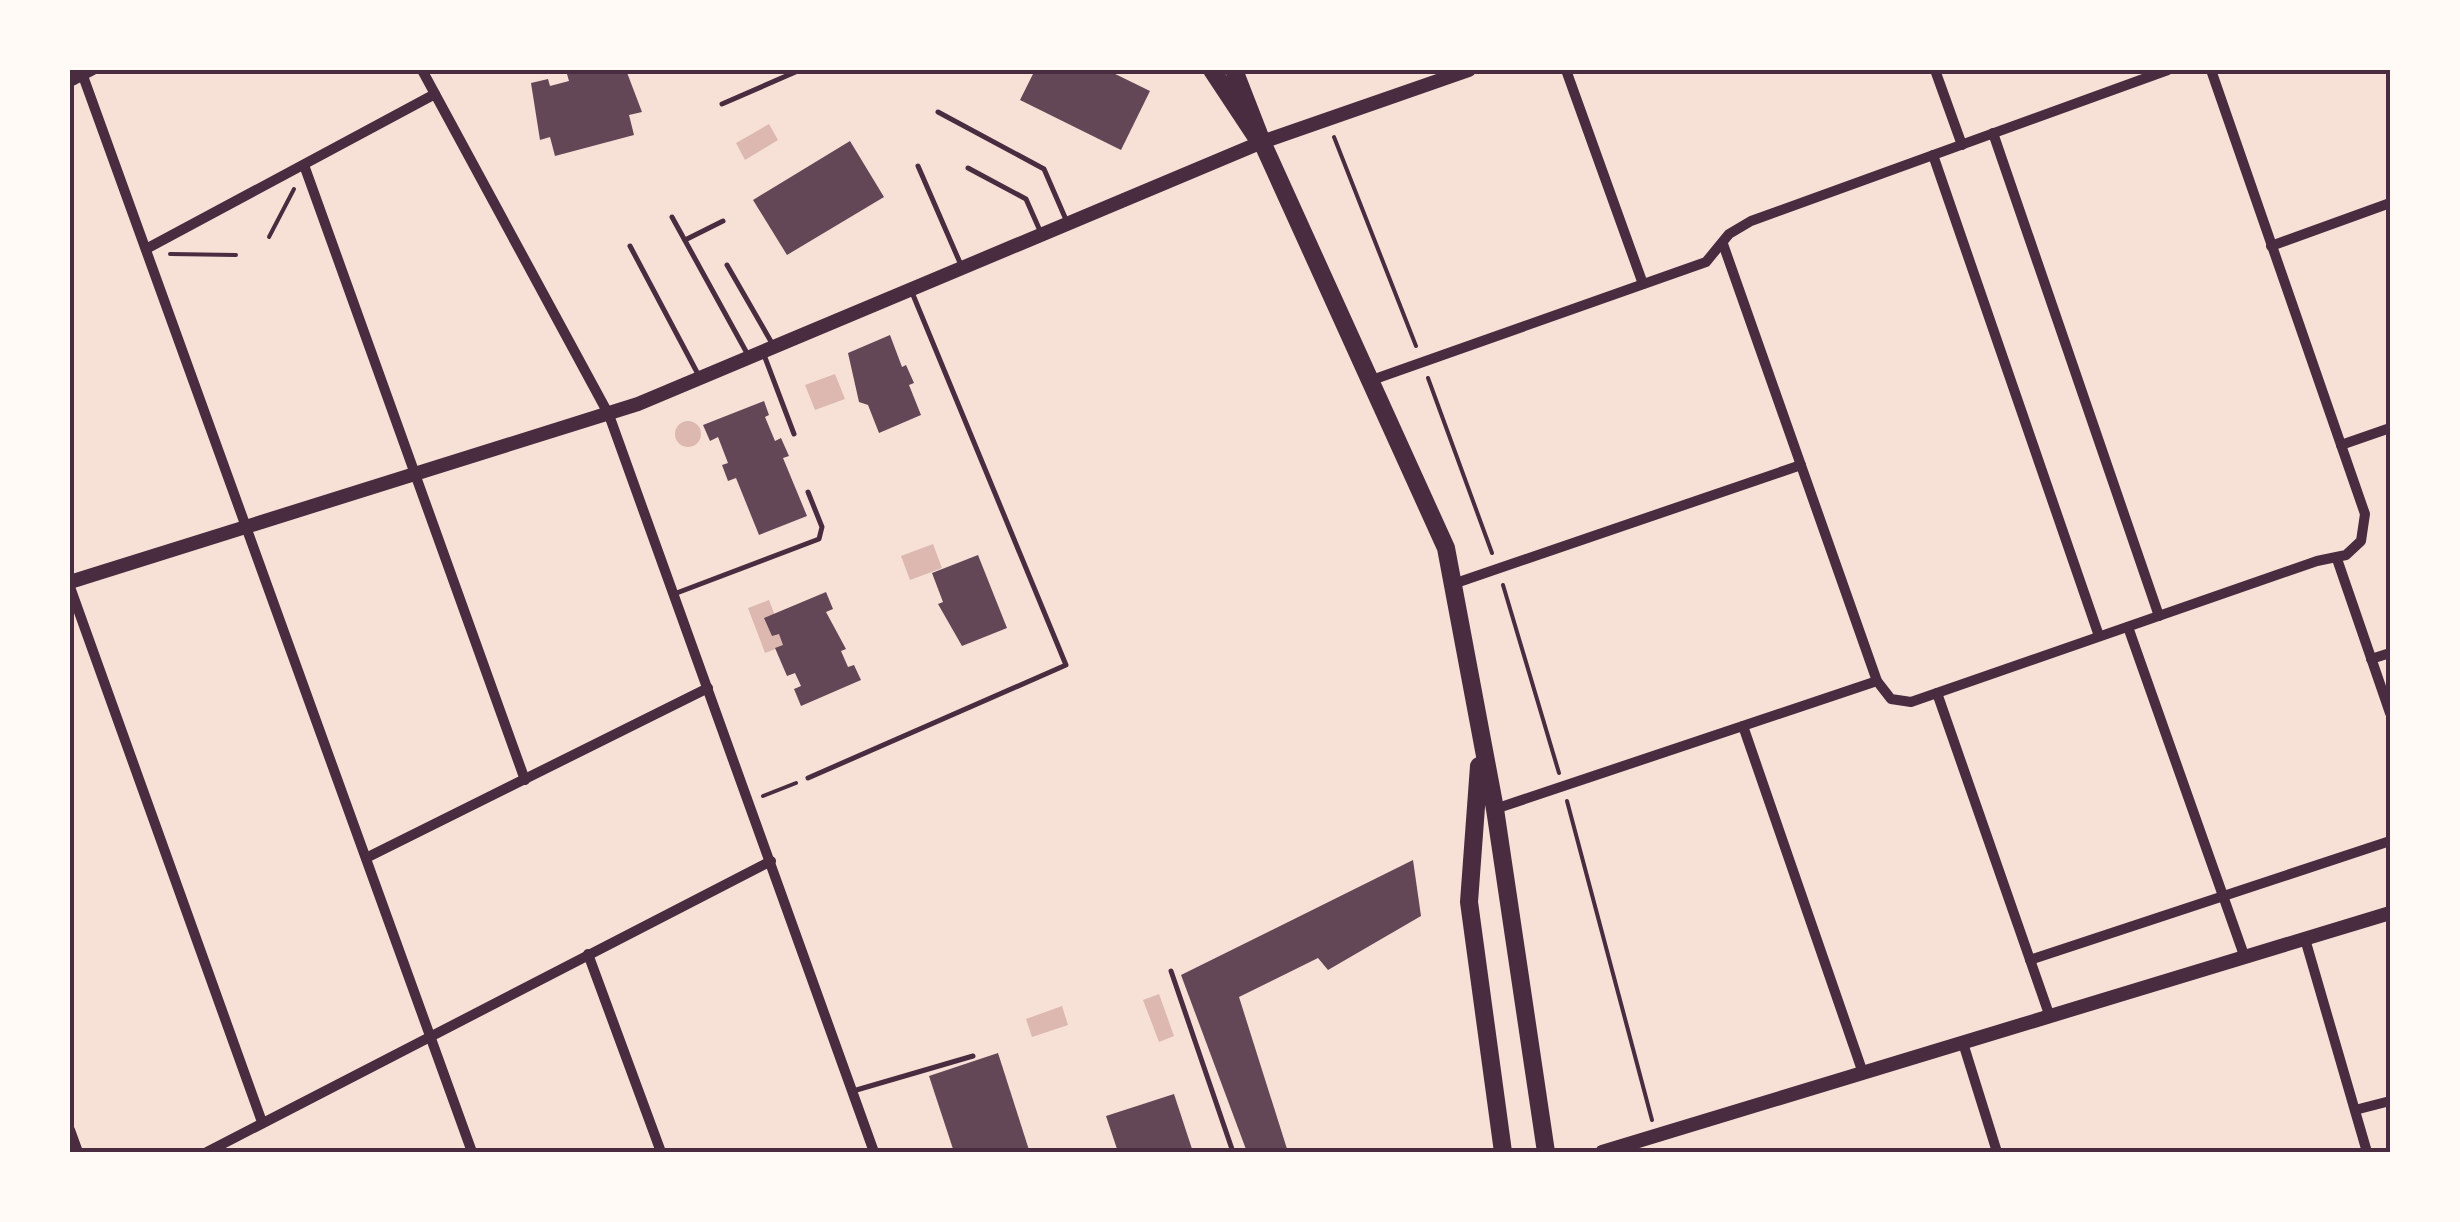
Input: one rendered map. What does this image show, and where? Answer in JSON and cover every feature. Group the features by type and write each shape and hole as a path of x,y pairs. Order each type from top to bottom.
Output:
{"main road":[{"path":"1212,70 1236,112 1262,142"},
{"path":"1234,70 1262,142 1435,516 1456,583 1478,731 1495,809 1546,1152"},
{"path":"1478,731 1469,902 1503,1152"}],"street":[{"path":"422,70 609,415 874,1152"},
{"path":"262,1122 70,585 609,415 1262,142 1469,70"},
{"path":"1566,70 1643,284"},
{"path":"1935,70 1962,144"},
{"path":"1372,380 1706,262 1751,220 2168,70"},
{"path":"1723,244 1877,681 1892,699 1912,702 2317,561 2337,559 2355,549 2366,523 2211,70"},
{"path":"70,82 88,73 146,250 472,1152"},
{"path":"146,250 435,94"},
{"path":"1993,133 2159,616"},
{"path":"1933,155 2099,636"},
{"path":"304,165 525,780"},
{"path":"2272,246 2390,203"},
{"path":"2341,445 2390,428"},
{"path":"1456,583 1801,465"},
{"path":"2337,559 2390,713"},
{"path":"2128,627 2245,958"},
{"path":"2372,660 2390,653"},
{"path":"1495,809 1877,681"},
{"path":"366,858 708,688"},
{"path":"1937,693 2050,1017"},
{"path":"1743,726 1863,1073"},
{"path":"2030,960 2390,841"},
{"path":"207,1152 771,861"},
{"path":"1602,1152 2390,913"},
{"path":"2305,939 2368,1152"},
{"path":"588,954 661,1152"},
{"path":"1963,1042 1997,1152"},
{"path":"2355,1110 2390,1101"},
{"path":"70,1130 78,1152"}],"lane":[{"path":"722,104 800,70"},
{"path":"938,112 1044,169 1068,224"},
{"path":"918,166 962,268"},
{"path":"968,168 1010,187 1026,199 1042,236"},
{"path":"672,217 762,352"},
{"path":"684,240 723,222"},
{"path":"630,246 700,378"},
{"path":"727,264 794,434"},
{"path":"808,778 1066,665 911,290"},
{"path":"674,594 819,539 822,526 808,492"},
{"path":"1171,971 1233,1152"},
{"path":"853,1091 973,1056"}],"path":[{"path":"269,237 304,165"},
{"path":"146,250 192,257 236,255"},
{"path":"750,801 808,778"}],"shaded area":[{"path":"769,124 778,140 745,160 736,143"},
{"path":"835,374 845,399 815,410 805,385"},
{"path":"688,421 697,425 701,434 697,443 688,447 679,443 675,434 679,425"},
{"path":"933,544 942,568 910,580 901,556"},
{"path":"769,600 786,645 765,653 748,608"},
{"path":"1159,994 1174,1036 1159,1042 1143,1000"},
{"path":"1062,1006 1068,1025 1032,1037 1026,1019"}],"building":[{"path":"591,70 592,74 626,70 642,112 629,115 634,135 555,156 550,137 540,140 531,83 548,79 550,86 569,81 567,74"},
{"path":"1035,70 1107,70 1150,91 1121,150 1020,100"},
{"path":"850,141 884,197 787,255 753,200"},
{"path":"890,335 902,367 906,365 914,383 909,385 921,415 879,433 868,405 859,402 848,353"},
{"path":"764,401 769,415 765,417 775,441 781,438 789,456 783,458 807,516 759,535 736,478 728,481 722,465 728,463 718,437 710,441 703,425"},
{"path":"978,555 1007,628 962,646 938,604 943,602 932,573"},
{"path":"826,592 833,609 826,612 846,649 841,651 848,667 854,665 861,680 801,706 794,689 801,686 795,673 787,676 775,648 783,645 779,634 772,636 764,618"},
{"path":"1413,860 1421,916 1328,970 1318,958 1239,997 1288,1152 1247,1152 1181,975"},
{"path":"998,1053 1029,1150 954,1152 929,1076"},
{"path":"1174,1094 1193,1152 1118,1152 1106,1116"}]}
